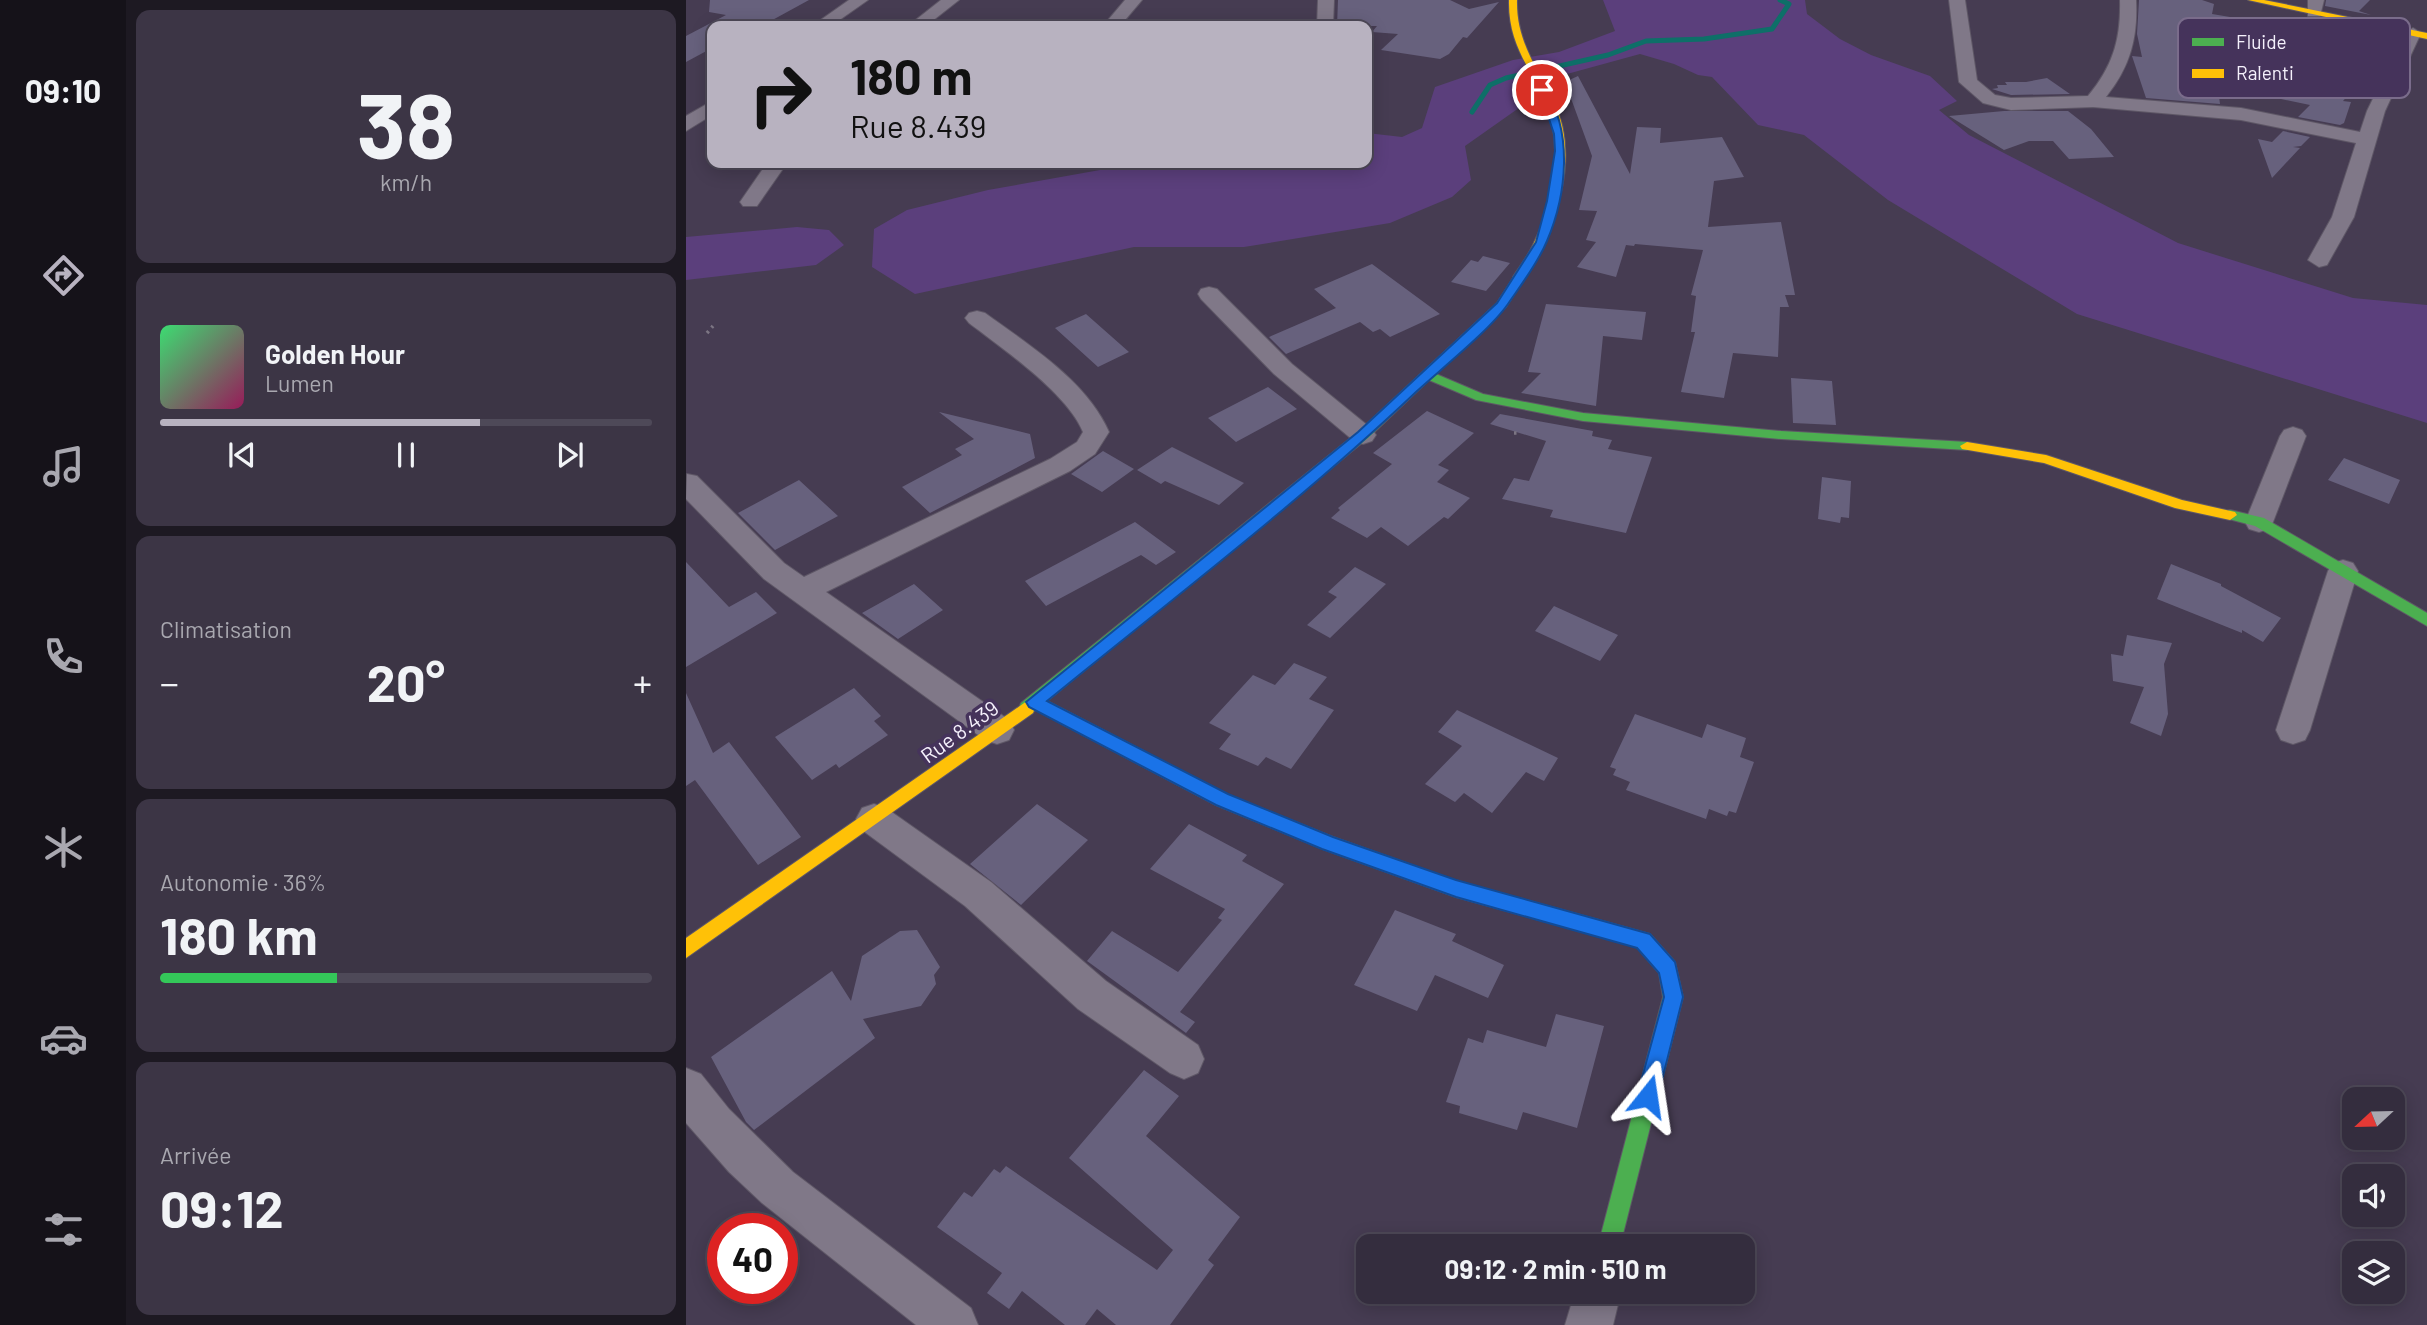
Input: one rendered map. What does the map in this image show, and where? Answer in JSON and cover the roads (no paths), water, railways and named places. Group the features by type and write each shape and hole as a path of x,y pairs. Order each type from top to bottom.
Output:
{"street":[{"path":"828,21 860,0"},
{"path":"923,21 951,0"},
{"path":"1115,21 1134,0"},
{"path":"1325,21 1326,0"},
{"name":"Rue 8.439","path":"686,948 1035,702 1363,435 1502,305 1541,242 1553,201 1560,151 1552,107 1530,69 1511,23 1513,0"},
{"path":"1958,0 1968,82 1976,92 1989,99 2011,104 2093,100 2265,117 2366,139"},
{"path":"2093,100 2116,73 2129,23 2128,0"},
{"path":"2252,0 2315,7 2356,18"},
{"path":"2410,54 2420,35"},
{"path":"2319,260 2343,217 2366,139 2387,98"},
{"path":"686,125 707,110"},
{"path":"750,202 774,168"},
{"path":"1209,294 1283,369 1363,435"},
{"path":"802,591 1013,490 1086,448 1096,432 1087,411 1021,351 977,318"},
{"path":"1428,375 1480,397 1583,417 1781,435 1961,443 2006,449 2092,471 2175,503 2259,522 2427,620"},
{"path":"2259,522 2293,436"},
{"path":"687,483 730,530 774,571 998,730"},
{"path":"2293,730 2343,571"},
{"path":"1035,702 1222,800 1329,843 1456,889 1643,940 1668,969 1674,997 1612,1234"},
{"path":"874,818 978,894 1092,995 1184,1059"},
{"path":"686,1089 727,1142 787,1197 954,1325"},
{"path":"1589,1325 1595,1304"}],"waterway":[{"path":"1472,112 1490,85 1506,78 1608,55 1646,41 1704,39 1772,29 1789,4 1780,0"}]}
